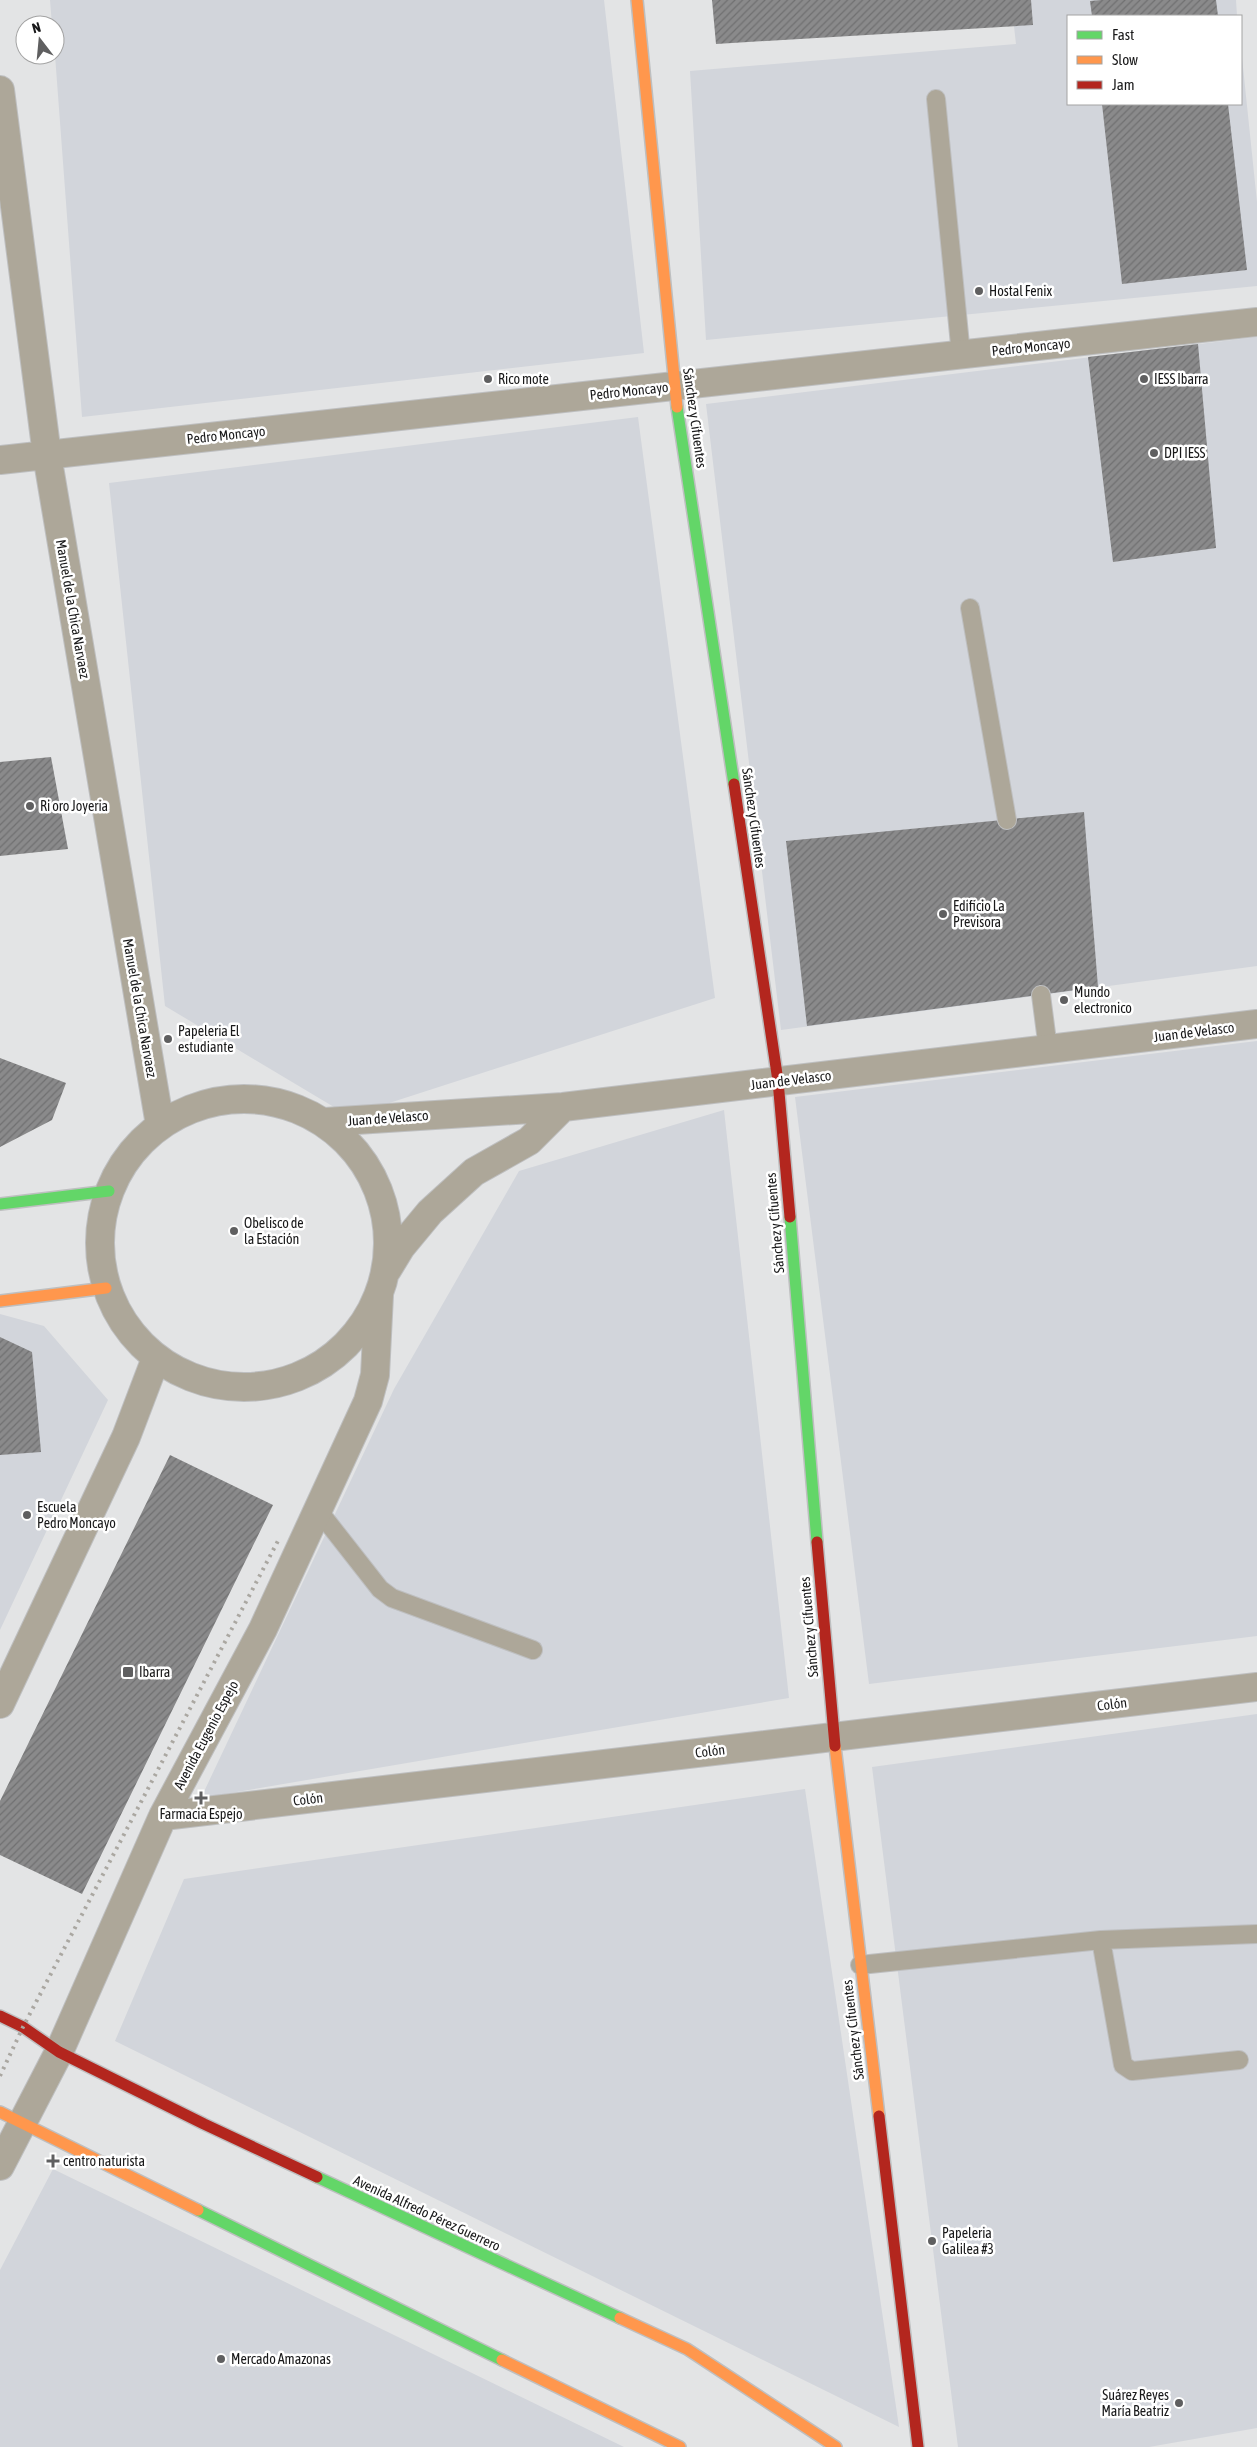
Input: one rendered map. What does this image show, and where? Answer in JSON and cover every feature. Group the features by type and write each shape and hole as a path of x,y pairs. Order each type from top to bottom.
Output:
{"street":[{"name":"Sánchez y Cifuentes","path":"637,0 674,386 778,1081 834,1737 918,2447"},
{"name":"Manuel de la Chica Narvaez","path":"0,90 47,455 160,1125"},
{"name":"Pedro Moncayo","path":"0,460 1257,322"},
{"name":"Juan de Velasco","path":"325,1122 563,1107 1257,1024"},
{"path":"325,1122 285,1104 242,1098 199,1105 160,1125 130,1154 109,1191 99,1239 106,1288 126,1327 156,1358 196,1379 239,1388 284,1382 324,1363 357,1333 401,1247 430,1212 474,1172 529,1141 563,1107"},
{"name":"Avenida Eugenio Espejo","path":"0,2166 10,2117 59,2052 163,1816 263,1629 368,1401 375,1375 389,1229 379,1187 357,1151 325,1122"},
{"path":"0,1204 109,1191"},
{"path":"0,1301 106,1288"},
{"path":"0,1704 126,1437 156,1358"},
{"name":"Colón","path":"163,1816 1257,1687"},
{"name":"Avenida Alfredo Pérez Guerrero","path":"0,2016 23,2027 59,2052 204,2124 687,2349 836,2447"},
{"path":"10,2117 680,2447"}],"lane":[{"path":"936,99 961,355"},
{"path":"970,608 1007,820"},
{"path":"1040,995 1048,1049"},
{"path":"318,1510 380,1589 392,1598 533,1650"},
{"path":"860,1965 1102,1940 1257,1934"},
{"path":"1102,1940 1123,2065 1132,2071 1239,2060"}],"shaded area":[{"path":"50,0 604,0 644,353 82,417 56,65 65,65 65,15 51,15"},
{"path":"1011,0 1236,0 1237,15 1067,15 1067,105 1242,105 1242,58 1257,202 1257,286 706,340 690,71 1016,44"},
{"path":"1257,337 1257,966 781,1030 706,404"},
{"path":"638,417 715,998 349,1116 165,1006 109,483"},
{"path":"1257,1041 1257,1636 869,1684 795,1097"},
{"path":"724,1110 789,1698 201,1798 394,1389 519,1171"},
{"name":"Escuela Pedro Moncayo","path":"0,1314 44,1326 108,1400 0,1630"},
{"path":"1257,1714 1257,2428 1149,2447 958,2447 872,1767"},
{"path":"805,1789 899,2427 115,2041 184,1879"},
{"name":"Mercado Amazonas","path":"53,2169 624,2447 0,2447 0,2270"}],"building":[{"path":"712,0 1031,0 1033,25 716,44"},
{"path":"1216,0 1218,15 1092,15 1090,1"},
{"path":"1102,105 1228,105 1247,270 1122,284"},
{"name":"DPI IESS","path":"1198,344 1216,548 1113,562 1088,357"},
{"name":"Ri oro Joyeria","path":"51,757 68,849 0,856 0,762"},
{"name":"Edificio La Previsora","path":"1084,812 1098,987 807,1026 786,841"},
{"path":"0,1058 66,1083 52,1120 0,1147"},
{"path":"0,1337 32,1352 41,1452 0,1455"},
{"name":"Ibarra","path":"170,1455 273,1505 82,1894 0,1855 0,1801"}],"railway":[{"path":"0,2076 23,2027 280,1537"}],"traffic: fast":[{"path":"677,407 734,784"},
{"path":"0,1204 109,1191"},
{"path":"790,1217 817,1542"},
{"path":"317,2177 620,2318"},
{"path":"198,2210 502,2360"}],"traffic: slow":[{"path":"637,0 677,407"},
{"path":"0,1301 106,1288"},
{"path":"835,1746 879,2116"},
{"path":"0,2112 198,2210"},
{"path":"620,2318 687,2349 836,2447"},
{"path":"502,2360 680,2447"}],"traffic: jam":[{"path":"734,784 778,1081 790,1217"},
{"path":"817,1542 835,1746"},
{"path":"0,2016 23,2027 59,2052 204,2124 317,2177"},
{"path":"879,2116 918,2447"}],"place":[{"name":"Hostal Fenix","path":"979,291"},
{"name":"Rico mote","path":"488,379"},
{"name":"IESS Ibarra","path":"1144,379"},
{"name":"DPI IESS","path":"1154,453"},
{"name":"Ri oro Joyeria","path":"30,806"},
{"name":"Edificio La Previsora","path":"943,914"},
{"name":"Mundo electronico","path":"1064,1000"},
{"name":"Papeleria El estudiante","path":"168,1039"},
{"name":"Obelisco de la Estación","path":"234,1231"},
{"name":"Escuela Pedro Moncayo","path":"27,1515"},
{"name":"Ibarra","path":"128,1672"},
{"name":"Farmacia Espejo","path":"201,1798"},
{"name":"centro naturista","path":"53,2161"},
{"name":"Papeleria Galilea #3","path":"932,2241"},
{"name":"Mercado Amazonas","path":"221,2359"},
{"name":"Suárez Reyes María Beatriz","path":"1179,2403"}]}
